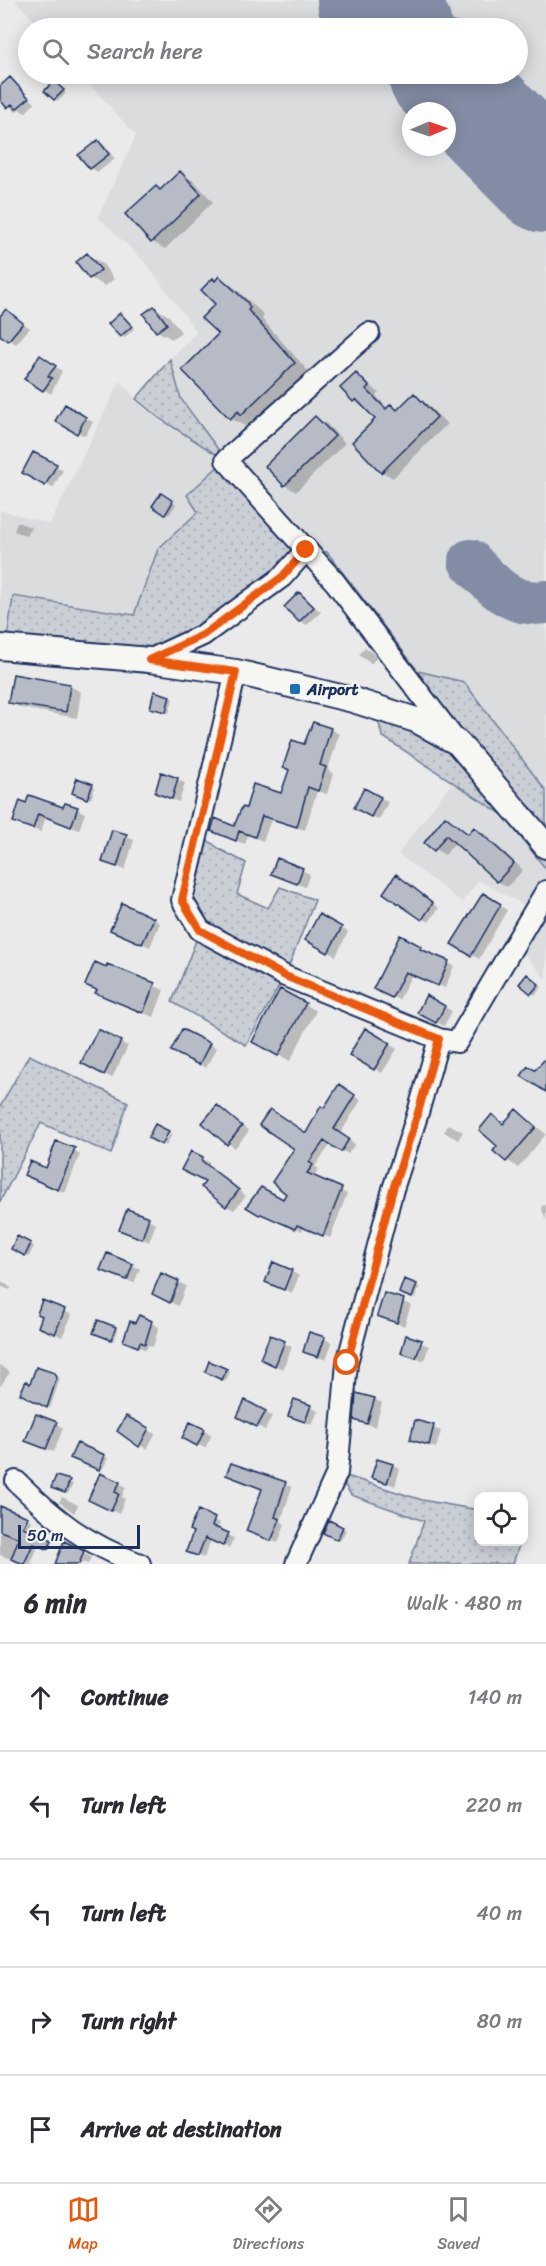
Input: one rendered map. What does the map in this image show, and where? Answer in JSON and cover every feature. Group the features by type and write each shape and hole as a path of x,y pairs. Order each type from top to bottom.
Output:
{"main road":[{"path":"0,647 149,660 236,672 375,706 416,720 458,743 546,846"}],"street":[{"path":"369,333 226,460 335,582 458,743"},
{"path":"149,660 203,635 282,577 306,550"},
{"path":"236,672 182,900 200,930 285,976 439,1039 457,1042 546,891"},
{"path":"296,1564 337,1473 347,1363 393,1189 439,1039"},
{"path":"16,1480 55,1519 106,1552 140,1564"}],"shaded area":[{"path":"15,0 546,0 546,791 464,682 418,672 327,552 306,550 198,512 158,549 134,616 14,596 6,647 0,647 0,510 50,524 120,381 136,399 159,418 225,459 181,399 170,359 197,332 145,262 98,217 136,136 90,84 528,84 528,18 32,18"},
{"path":"170,359 181,399 226,460 306,549 327,552 418,671 464,682 546,791 546,869 503,815 382,736 375,706 456,742 306,550 282,577 149,660 6,647 13,596 134,615 158,549 198,512 187,495 225,460 159,418 136,399"},
{"path":"453,781 474,798 503,815 546,869 546,979 515,943 534,911 479,880 462,902 398,854"},
{"path":"198,833 221,850 246,863 237,894 268,908 280,887 315,900 285,976 246,1045 172,1002 200,930 182,900"},
{"path":"29,1055 128,1102 111,1154 41,1123 0,1202 0,1107"},
{"path":"337,1473 422,1500 474,1509 474,1546 519,1546 513,1564 409,1564 424,1521 351,1495"}],"building":[{"path":"10,77 29,98 16,109 12,104 7,108 0,100 0,86"},
{"path":"51,84 57,84 64,90 54,100 44,91"},
{"path":"98,140 109,154 90,169 78,155"},
{"path":"180,171 201,194 151,243 125,214 156,186 160,190"},
{"path":"87,253 101,270 89,279 76,262"},
{"path":"219,276 247,302 250,308 248,310 295,363 241,415 238,411 230,419 182,370 218,334 201,318 215,304 201,290 213,278 215,281"},
{"path":"154,306 167,324 156,332 143,314"},
{"path":"6,309 23,323 8,341 0,335 0,316"},
{"path":"120,313 132,326 120,337 108,324"},
{"path":"40,355 56,366 48,376 52,378 43,391 24,379"},
{"path":"356,373 369,386 366,389 386,409 391,404 397,410 414,393 437,417 381,473 352,442 375,419 356,399 353,402 340,388"},
{"path":"65,404 86,417 77,434 55,421"},
{"path":"315,416 335,436 284,486 265,466"},
{"path":"33,452 57,464 45,486 22,473"},
{"path":"161,493 173,501 165,515 152,506"},
{"path":"299,592 314,607 299,622 284,607"},
{"path":"13,674 70,684 66,712 8,703"},
{"path":"154,691 170,696 166,712 150,708"},
{"path":"313,722 331,728 320,765 326,767 318,791 308,787 297,827 262,816 255,837 239,831 236,841 211,831 215,818 234,826 242,807 246,808 253,784 281,793 289,770 283,767 292,740 304,744"},
{"path":"161,772 178,778 172,799 155,793"},
{"path":"77,778 93,784 87,799 72,793"},
{"path":"364,788 381,797 371,817 354,808"},
{"path":"29,795 63,807 65,803 78,807 71,827 38,814 33,829 13,822 20,800 26,803"},
{"path":"445,816 468,834 474,827 514,863 497,882 446,835 434,851 424,843"},
{"path":"112,830 127,834 117,867 102,862"},
{"path":"277,858 303,868 297,884 271,874"},
{"path":"396,874 433,903 422,920 383,893"},
{"path":"483,893 501,904 471,956 451,944"},
{"path":"122,903 154,918 142,944 110,930"},
{"path":"319,914 342,927 328,953 305,940"},
{"path":"400,935 421,946 420,949 449,961 438,986 405,972 392,998 373,989"},
{"path":"95,962 106,967 107,964 155,983 143,1013 95,993 97,990 85,985"},
{"path":"527,974 539,984 531,994 519,984"},
{"path":"280,989 306,1003 278,1056 252,1042"},
{"path":"426,995 445,1006 436,1023 417,1013"},
{"path":"365,1028 390,1043 374,1070 349,1055"},
{"path":"98,1029 121,1041 104,1075 81,1063"},
{"path":"182,1029 210,1043 199,1065 171,1051"},
{"path":"546,1058 546,1092 521,1076 528,1066 535,1070"},
{"path":"339,1084 355,1095 334,1129 349,1139 341,1152 324,1141 309,1162 313,1165 307,1173 342,1188 323,1236 297,1225 295,1229 259,1215 246,1207 261,1187 283,1199 286,1194 272,1182 294,1149 259,1125 270,1109 306,1133 321,1106 324,1108"},
{"path":"217,1105 242,1126 227,1145 202,1123"},
{"path":"516,1109 536,1127 506,1162 493,1151 497,1146 479,1130 492,1114 503,1124"},
{"path":"155,1124 169,1131 162,1145 148,1138"},
{"path":"56,1141 75,1148 58,1190 24,1175 30,1161 46,1168"},
{"path":"191,1151 203,1157 202,1161 239,1190 226,1207 201,1187 205,1182 181,1170"},
{"path":"127,1209 149,1217 142,1239 119,1230"},
{"path":"17,1236 31,1243 25,1256 11,1249"},
{"path":"107,1253 133,1264 127,1280 100,1270"},
{"path":"273,1262 292,1270 284,1290 265,1282"},
{"path":"161,1273 179,1281 170,1303 152,1294"},
{"path":"404,1279 417,1284 412,1298 399,1293"},
{"path":"384,1293 404,1299 397,1323 377,1316"},
{"path":"42,1300 65,1309 55,1334 38,1327 42,1316 37,1314"},
{"path":"139,1315 152,1321 145,1344 140,1342 138,1347 123,1341 130,1321 135,1323"},
{"path":"98,1320 116,1327 111,1340 93,1333"},
{"path":"309,1332 325,1337 318,1357 303,1352"},
{"path":"270,1335 285,1341 275,1366 260,1359"},
{"path":"406,1335 422,1340 416,1358 401,1353"},
{"path":"209,1361 227,1369 222,1380 205,1372"},
{"path":"36,1367 55,1373 57,1377 47,1408 20,1394 26,1381 30,1384"},
{"path":"356,1393 375,1398 367,1424 354,1420"},
{"path":"294,1399 311,1405 305,1422 288,1416"},
{"path":"245,1400 266,1411 257,1427 237,1417"},
{"path":"36,1414 57,1422 46,1449 25,1441"},
{"path":"126,1416 149,1428 139,1447 117,1431"},
{"path":"415,1420 434,1425 429,1445 410,1440"},
{"path":"190,1422 205,1429 197,1446 182,1438"},
{"path":"77,1443 105,1455 99,1470 70,1458"},
{"path":"377,1459 393,1464 387,1483 371,1478"},
{"path":"231,1463 286,1482 275,1517 280,1519 271,1541 246,1531 262,1489 226,1475"},
{"path":"100,1473 120,1482 115,1492 119,1494 111,1511 88,1500"},
{"path":"56,1476 70,1480 65,1493 51,1488"},
{"path":"0,1506 28,1517 23,1527 52,1540 48,1549 33,1544 24,1564 11,1559 19,1538 0,1531"},
{"path":"198,1510 215,1518 212,1526 229,1533 223,1546 205,1538 198,1556 186,1552 193,1532 189,1530"},
{"path":"329,1520 343,1527 337,1540 323,1533"},
{"path":"64,1541 84,1551 79,1564 55,1564"}],"taxiway":[{"path":"470,561 495,586 512,598 533,603 546,602"}],"runway":[{"path":"371,0 388,18"},
{"path":"452,84 546,179"}],"place":[{"name":"Airport","path":"295,689"}],"route":[{"path":"306,550 282,577 203,635 149,660 236,672 182,900 200,930 285,976 439,1039 393,1189 347,1363"}]}
